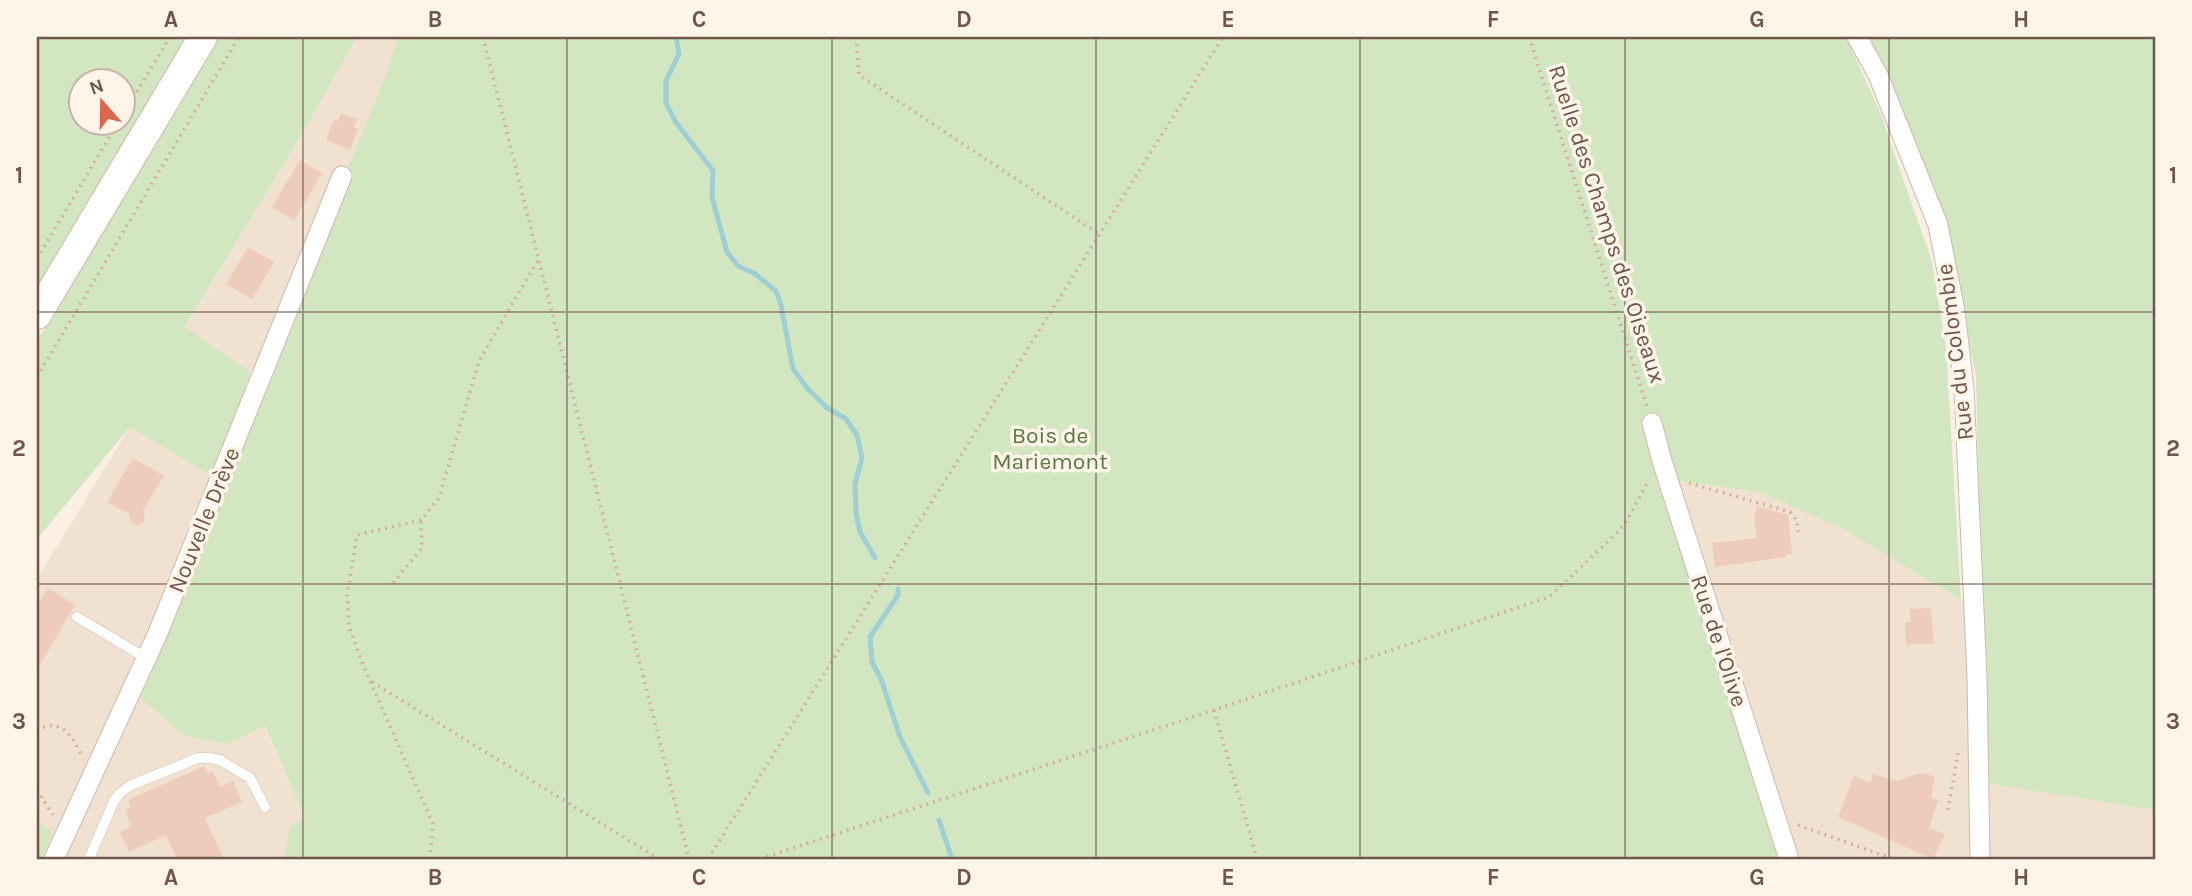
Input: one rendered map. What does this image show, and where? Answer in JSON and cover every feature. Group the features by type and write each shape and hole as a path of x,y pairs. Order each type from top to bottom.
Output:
{"street":[{"path":"37,315 204,37"},
{"name":"Rue du Colombie","path":"1857,37 1878,75 1938,225 1955,311 1964,389 1977,677 1979,859"},
{"name":"Nouvelle Drève","path":"54,859 146,659 342,176"},
{"name":"Rue de l'Olive","path":"1652,423 1664,469 1789,859"}],"lane":[{"path":"77,617 146,659"},
{"path":"89,859 120,793 131,785 198,758 220,760 250,778 265,807"}],"path":[{"path":"136,93 170,37"},
{"path":"37,377 239,37"},
{"path":"483,37 689,859"},
{"path":"856,37 859,75 1099,234"},
{"path":"708,859 1223,37"},
{"name":"Ruelle des Champs des Oiseaux","path":"1529,37 1652,423"},
{"path":"37,259 110,136"},
{"path":"430,859 433,824 349,627 347,596 357,535 421,520 439,498 480,361 540,258"},
{"path":"760,859 1549,597 1616,534 1664,469 1790,512 1797,521 1798,532"},
{"path":"393,583 422,548 421,520"},
{"path":"371,682 659,859"},
{"path":"1214,710 1257,859"},
{"path":"37,731 52,725 64,729 77,745 91,777"},
{"path":"37,790 65,834"},
{"path":"1776,818 1893,859"}],"shaded area":[{"path":"357,37 398,37 384,79 263,380 185,328"},
{"path":"130,427 224,483 138,696 184,736 228,744 264,726 305,818 290,828 284,859 37,859 37,579"},
{"path":"1672,480 1759,492 1843,529 1961,600 1979,615 1984,783 2155,810 2155,859 1794,859"}],"green space":[{"path":"41,37 203,37 37,315 37,45"},
{"path":"217,37 357,37 302,134 185,327 251,372 212,476 130,427 37,539 37,341"},
{"name":"Bois de Mariemont","path":"398,37 1846,37 1880,112 1932,262 1946,347 1961,600 1843,529 1759,492 1673,480 1794,859 284,859 290,827 305,818 265,726 228,744 184,736 138,696 384,79"},
{"path":"1870,37 2155,37 2155,810 1984,783 1978,653 1980,539 1976,376 1950,253 1919,161"},
{"path":"37,819 53,833 41,859 37,857"}],"building":[{"path":"341,113 357,119 354,127 358,129 350,150 326,140 334,120 338,121"},
{"path":"300,160 322,173 294,221 272,207"},
{"path":"248,247 274,262 252,299 226,284"},
{"path":"133,458 164,476 143,510 145,519 142,524 136,526 131,522 129,514 107,502"},
{"path":"1757,506 1788,515 1792,554 1715,567 1712,543 1757,538 1754,517"},
{"path":"48,588 75,605 37,670 37,606"},
{"path":"1931,608 1934,643 1906,645 1905,622 1910,622 1910,609"},
{"path":"204,766 208,774 213,771 220,787 233,781 242,802 205,818 222,855 213,859 177,859 166,835 129,852 120,832 131,826 125,810 131,807 128,800"},
{"path":"1919,773 1935,776 1931,798 1938,800 1929,828 1945,834 1933,859 1838,817 1854,776 1870,783 1873,774 1897,781"}],"waterway":[{"path":"676,37 679,54 666,81 666,103 675,121 713,171 712,197 727,252 738,266 754,273 776,291 793,369 826,407 846,419 857,435 862,458 855,484 856,512 860,532 875,558"},
{"path":"898,589 898,595 870,637 872,662 881,679 900,737 928,793"},
{"path":"939,820 952,859"}]}
